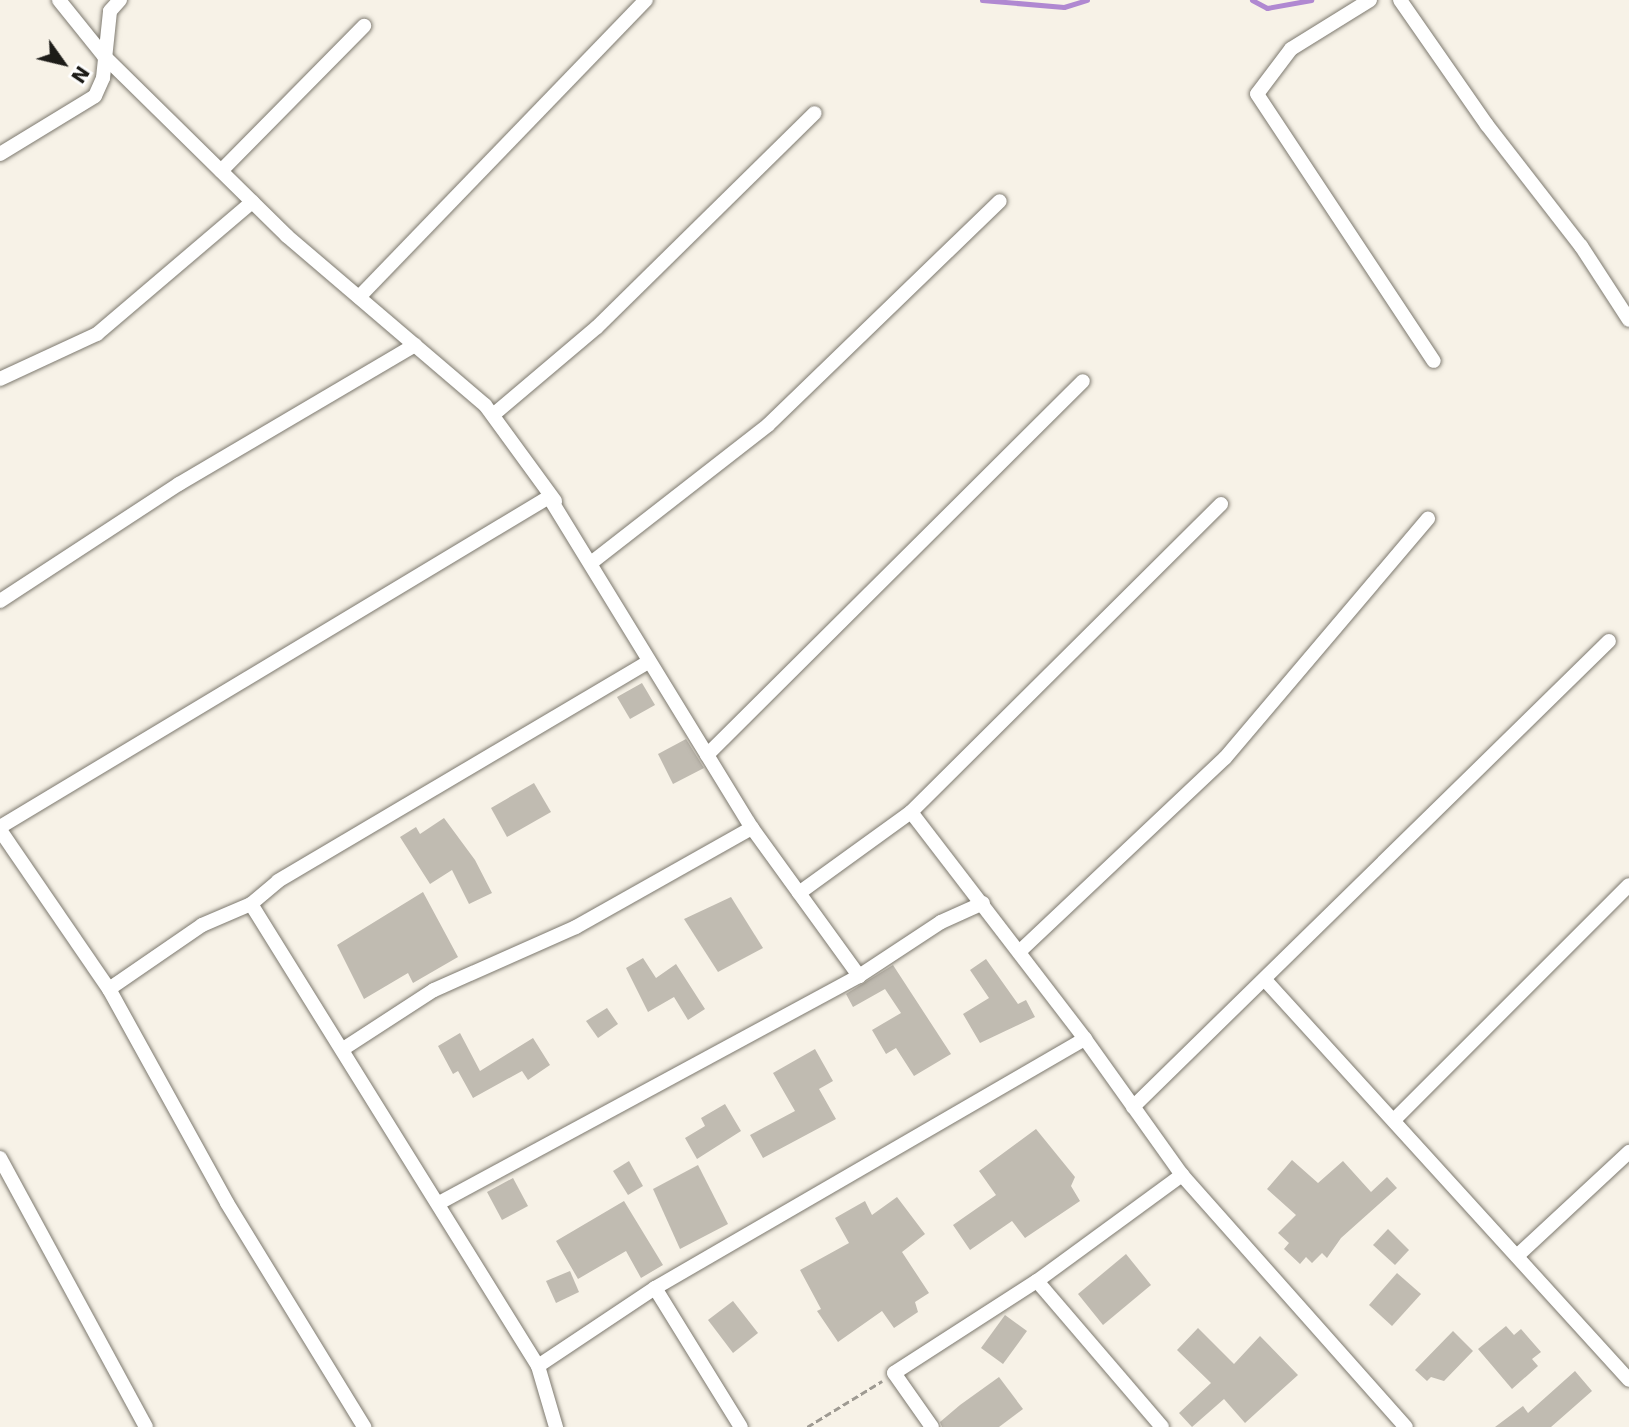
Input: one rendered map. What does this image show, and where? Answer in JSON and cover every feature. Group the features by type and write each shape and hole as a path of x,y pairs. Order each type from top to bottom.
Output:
{"street":[{"path":"59,0 104,56 252,202 493,415 555,501 648,662 752,828 859,976"},
{"path":"0,154 95,96 103,78 110,11 120,0"},
{"path":"359,297 646,0"},
{"path":"1370,0 1291,49 1257,94 1434,360"},
{"path":"1400,0 1488,125 1581,246 1629,320"},
{"path":"221,171 364,26"},
{"path":"493,415 597,327 815,113"},
{"path":"591,563 768,425 1000,201"},
{"path":"0,379 97,334 252,202"},
{"path":"0,601 178,484 415,345"},
{"path":"707,755 1083,381"},
{"path":"364,1427 241,1227 109,989 0,829 542,499 555,501"},
{"path":"799,893 911,812 1221,503"},
{"path":"1019,952 1226,758 1427,519"},
{"path":"1133,1107 1266,981 1609,641"},
{"path":"109,989 202,925 251,904 278,881 648,662"},
{"path":"911,812 1085,1039 1182,1175 1406,1427"},
{"path":"343,1049 434,990 576,927 752,828"},
{"path":"1394,1121 1629,885"},
{"path":"439,1203 859,976 941,922 983,903"},
{"path":"251,904 538,1366 556,1427"},
{"path":"1266,981 1629,1380"},
{"path":"538,1366 655,1288 1085,1039"},
{"path":"1517,1256 1629,1152"},
{"path":"0,1158 146,1427"},
{"path":"932,1427 894,1373 1037,1281 1182,1175"},
{"path":"1037,1281 1162,1427"},
{"path":"655,1288 741,1427"}],"path":[{"path":"807,1427 894,1373"}],"building":[{"path":"642,683 655,705 630,719 617,697"},
{"path":"686,739 704,768 673,784 658,754"},
{"path":"534,783 551,812 507,837 491,808"},
{"path":"444,818 475,860 492,893 469,904 452,870 430,884 400,837 416,827 420,834"},
{"path":"423,892 458,957 413,983 408,973 364,999 337,945"},
{"path":"731,897 763,948 718,972 684,919"},
{"path":"643,958 656,978 676,964 705,1009 688,1020 674,997 648,1012 626,968"},
{"path":"986,959 1018,1004 1026,1000 1035,1017 980,1043 963,1014 989,998 970,970"},
{"path":"893,965 951,1054 914,1076 896,1048 886,1054 872,1030 901,1013 885,989 853,1007 846,994"},
{"path":"607,1008 618,1024 598,1038 586,1021"},
{"path":"460,1033 480,1071 533,1038 550,1065 528,1080 522,1071 473,1098 458,1071 453,1074 438,1046"},
{"path":"815,1049 833,1081 819,1089 836,1119 763,1158 750,1135 795,1111 773,1073"},
{"path":"725,1104 741,1131 697,1159 685,1138 705,1126 701,1118"},
{"path":"1036,1129 1075,1177 1071,1186 1080,1201 1025,1238 1012,1221 970,1250 953,1225 996,1195 979,1171"},
{"path":"1292,1160 1318,1183 1343,1161 1371,1192 1387,1177 1397,1188 1341,1238 1327,1258 1322,1253 1312,1263 1306,1257 1300,1264 1284,1249 1289,1243 1278,1233 1296,1215 1267,1189"},
{"path":"629,1161 643,1186 628,1195 613,1171"},
{"path":"698,1165 728,1224 680,1249 653,1189"},
{"path":"513,1178 528,1206 502,1220 487,1192"},
{"path":"897,1197 925,1234 902,1252 929,1293 915,1302 918,1312 894,1328 882,1311 838,1342 817,1311 821,1309 800,1270 849,1243 835,1218 865,1201 872,1215"},
{"path":"624,1201 663,1265 641,1278 626,1251 578,1279 556,1241"},
{"path":"1388,1229 1409,1250 1395,1265 1373,1245"},
{"path":"1126,1254 1151,1285 1103,1325 1078,1294"},
{"path":"570,1271 579,1292 556,1303 546,1281"},
{"path":"1397,1273 1421,1294 1392,1326 1369,1305"},
{"path":"733,1301 758,1333 733,1353 708,1320"},
{"path":"1005,1315 1027,1331 1003,1364 981,1348"},
{"path":"1506,1326 1514,1335 1521,1329 1541,1352 1532,1359 1538,1366 1512,1389 1478,1349"},
{"path":"1198,1328 1234,1364 1260,1336 1298,1375 1245,1423 1224,1399 1192,1427 1179,1413 1211,1383 1177,1350"},
{"path":"1453,1331 1473,1351 1444,1381 1431,1377 1427,1381 1415,1370"},
{"path":"1575,1371 1592,1391 1551,1427 1495,1427 1523,1406 1528,1413"},
{"path":"999,1377 1023,1409 999,1427 942,1427 940,1422"}],"waterway":[{"path":"982,0 1064,7 1087,0"},
{"path":"1252,0 1267,8 1311,0"}]}
